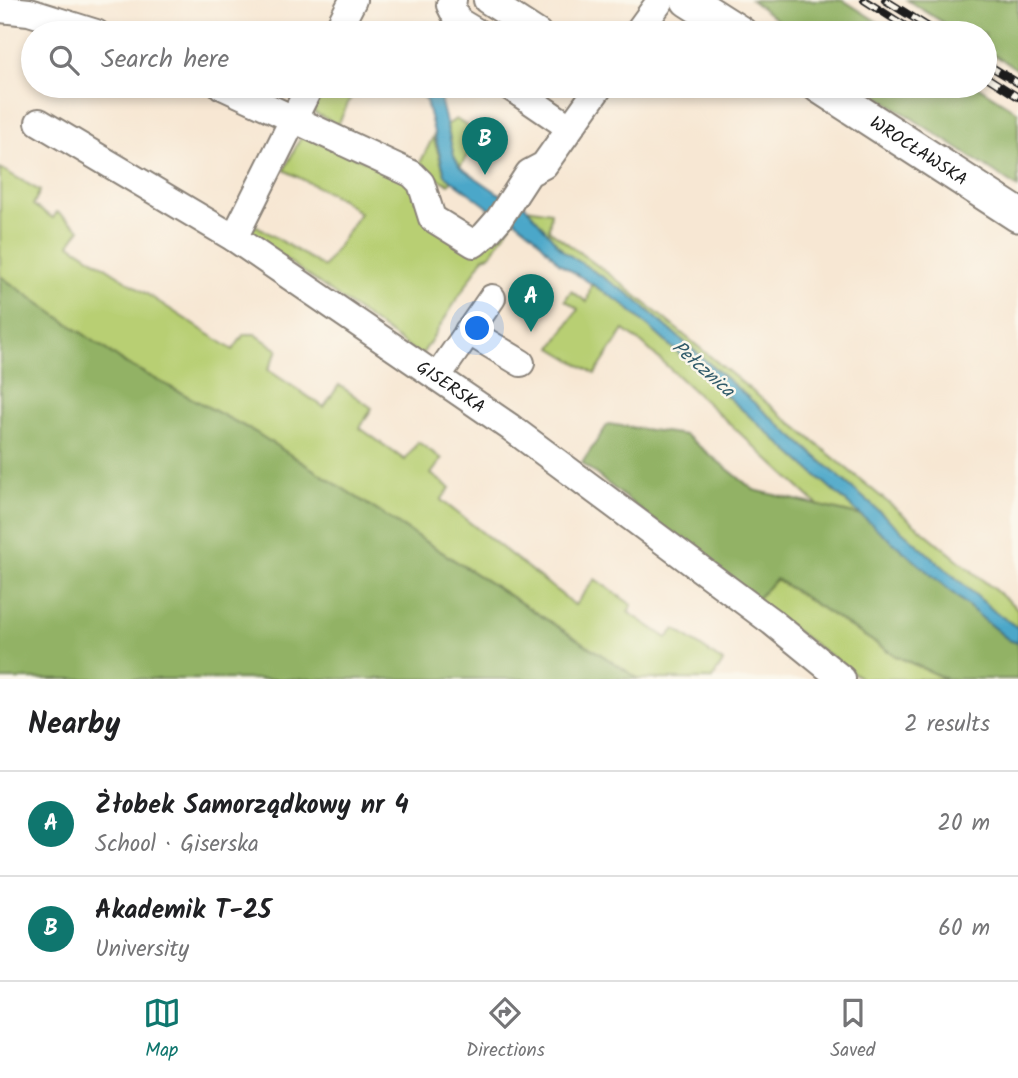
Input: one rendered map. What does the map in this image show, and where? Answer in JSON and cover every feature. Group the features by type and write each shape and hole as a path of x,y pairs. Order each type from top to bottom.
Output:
{"main road":[{"path":"688,0 721,21"},
{"name":"WROCŁAWSKA","path":"838,98 1018,215"}],"street":[{"path":"453,0 450,5 458,21"},
{"path":"487,0 513,21"},
{"path":"646,21 660,0"},
{"path":"342,21 351,3"},
{"path":"0,9 29,12 58,21"},
{"path":"248,98 412,174 421,183 432,218 474,244 485,235 506,208 529,173 544,165 591,98"},
{"path":"234,238 304,98"},
{"path":"527,98 569,127"},
{"name":"GISERSKA","path":"39,122 234,238 510,427 772,622 842,679"},
{"path":"437,377 492,298"},
{"path":"468,331 521,363"}],"green space":[{"path":"751,0 843,0 876,21 778,21"},
{"path":"907,0 1018,0 1018,70 997,57 997,21 941,21"},
{"path":"319,98 350,98 338,125 313,112"},
{"path":"881,98 996,98 1018,112 1018,188"},
{"path":"456,119 480,134 460,167 454,156 447,125"},
{"path":"302,135 410,179 464,247 514,219 491,255 484,257 421,356 250,234 255,225 324,267 360,213 341,199 284,170"},
{"path":"433,137 445,175 452,179 449,184 417,169"},
{"path":"0,168 40,191 33,205 53,218 57,212 80,229 70,244 233,350 244,334 255,334 278,350 268,370 324,407 339,385 372,408 360,428 405,460 418,442 442,459 431,474 450,488 441,500 575,605 595,579 632,605 628,612 667,638 675,629 723,662 712,679 639,679 255,432 125,363 0,276"},
{"path":"527,208 551,212 549,230 617,280 1018,609 1018,628 995,612 630,295 563,251"},
{"path":"0,276 125,363 255,432 639,679 0,679"},
{"path":"591,284 623,304 862,516 819,506 643,344 624,330 595,374 552,348 578,309 565,300 571,291 587,302"},
{"path":"608,424 685,435 754,490 862,516 988,623 1009,640 1018,643 1018,679 946,679 896,656 776,579 755,601 582,463"},
{"path":"775,579 896,656 946,679 862,679 755,601"}],"water":[{"name":"Pełcznica","path":"424,98 440,98 454,156 460,167 498,193 524,204 563,251 630,295 995,612 1018,628 1018,643 1009,640 988,623 862,516 623,304 559,263 533,234 514,219 489,208 445,175"}],"railway":[{"path":"864,0 897,21"},
{"path":"885,0 919,21"},
{"path":"997,70 1018,83"},
{"path":"997,84 1018,97"}],"place":[{"name":"Akademik T-25","path":"485,175"},
{"name":"Żłobek Samorządkowy nr 4","path":"531,332"}]}
